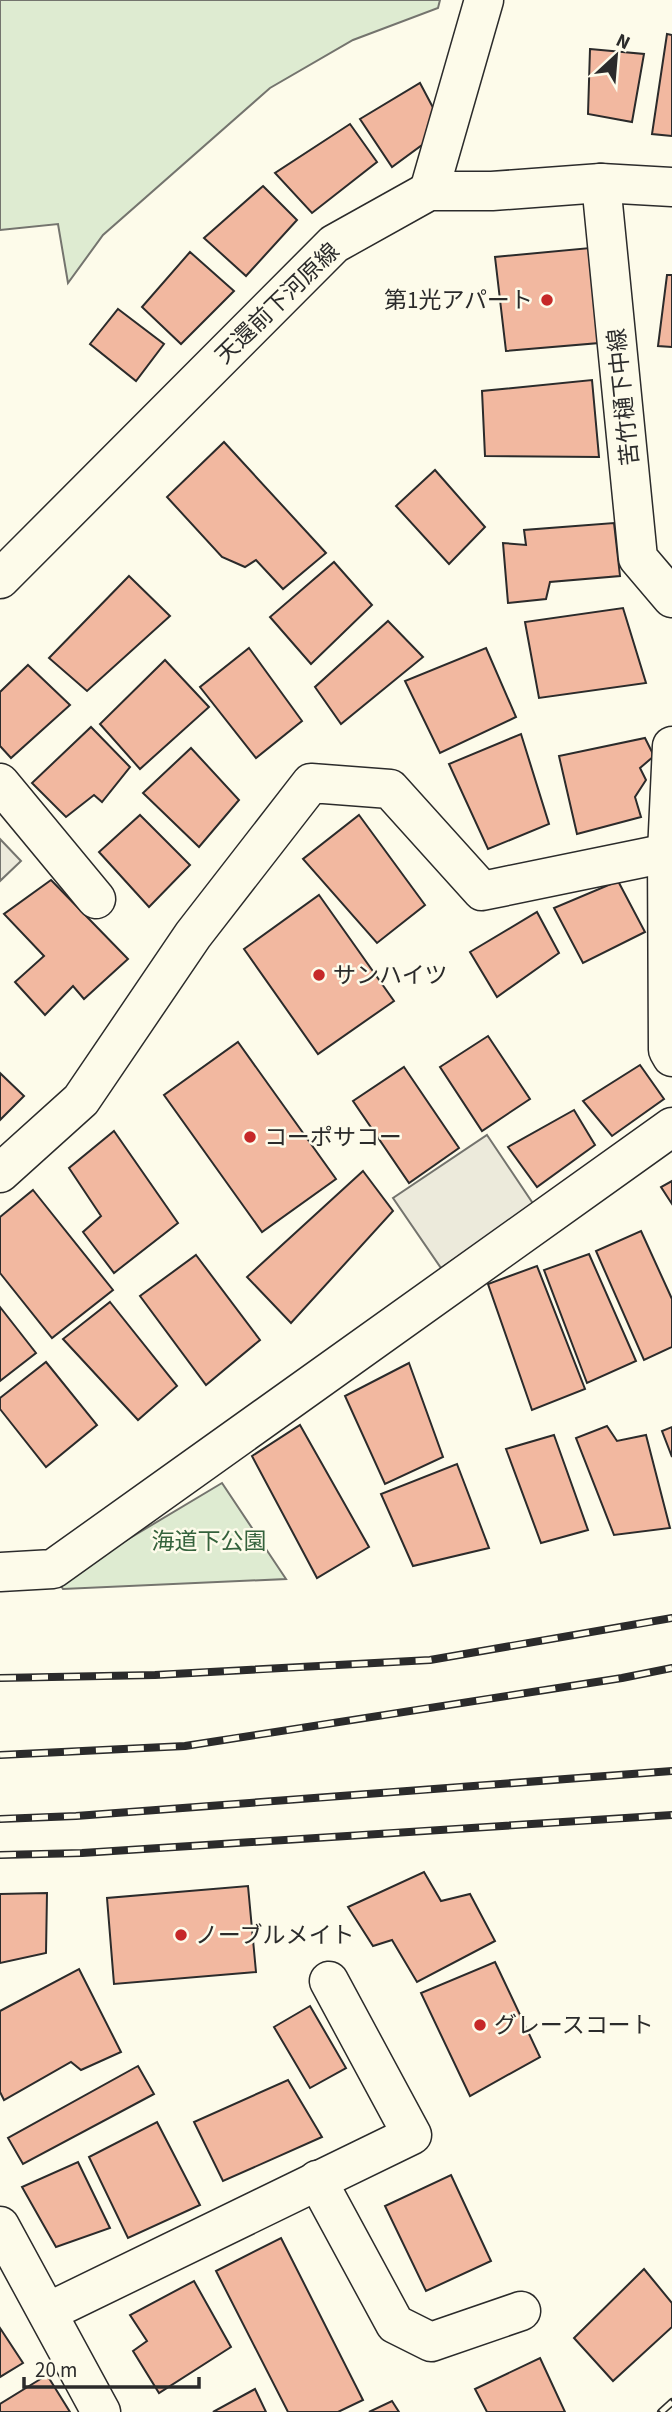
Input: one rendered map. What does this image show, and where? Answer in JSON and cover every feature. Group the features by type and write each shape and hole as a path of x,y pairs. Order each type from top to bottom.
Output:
{"street":[{"path":"429,191 484,0"},
{"name":"天還前下河原線","path":"0,579 334,244 429,191 492,191 601,184 672,187"},
{"name":"苦竹樋下中線","path":"601,184 638,558 672,598"},
{"path":"672,746 667,853 668,1050 672,1057"},
{"path":"0,783 96,899"},
{"path":"0,1173 81,1100 193,935 312,783 390,789 482,891 667,853"},
{"path":"0,1572 53,1569 672,1127"},
{"path":"48,2312 412,2135 330,1981"},
{"path":"317,2180 395,2324 431,2342 521,2311"},
{"path":"0,2226 101,2412"}],"green space":[{"path":"0,0 440,0 438,8 353,40 270,88 103,235 68,283 58,224 0,230"},
{"name":"海道下公園","path":"222,1483 286,1579 63,1589 58,1581"}],"shaded area":[{"path":"0,839 21,861 0,881"},
{"path":"487,1135 534,1205 441,1268 393,1198"}],"building":[{"path":"667,34 672,35 672,136 652,134"},
{"path":"590,49 644,54 632,122 588,114"},
{"path":"420,83 438,117 426,142 392,167 360,119"},
{"path":"350,124 377,162 312,213 275,173"},
{"path":"263,186 297,220 246,276 204,238"},
{"name":"第1光アパート","path":"590,248 599,343 506,351 495,257"},
{"path":"190,252 234,291 181,344 142,307"},
{"path":"667,275 672,275 672,347 658,346"},
{"path":"118,309 164,344 136,381 90,344"},
{"path":"592,380 599,457 485,456 482,391"},
{"path":"224,442 326,553 283,589 256,560 245,567 222,557 167,497"},
{"path":"435,470 485,527 449,564 396,506"},
{"path":"614,523 620,576 550,582 546,599 508,603 503,543 526,545 524,530"},
{"path":"334,562 372,605 311,664 270,617"},
{"path":"129,576 170,616 87,691 49,658"},
{"path":"623,608 646,683 539,698 525,622"},
{"path":"388,621 423,657 341,724 315,687"},
{"path":"249,648 302,721 256,758 200,687"},
{"path":"486,648 516,717 440,753 405,681"},
{"path":"165,660 209,707 140,769 100,724"},
{"path":"28,665 70,705 11,758 0,746 0,692"},
{"path":"91,727 130,767 102,802 94,795 66,817 32,783"},
{"path":"521,734 549,824 488,849 449,764"},
{"path":"645,738 654,756 640,768 646,780 635,797 641,817 577,834 559,756"},
{"path":"191,748 239,800 199,847 143,793"},
{"path":"140,815 190,865 149,907 99,852"},
{"path":"359,815 425,905 377,943 303,859"},
{"path":"51,880 128,959 84,999 73,986 45,1015 15,982 44,956 4,914"},
{"path":"618,881 645,932 583,963 554,908"},
{"name":"サンハイツ","path":"319,895 394,1001 318,1054 244,949"},
{"path":"537,912 559,953 497,997 470,952"},
{"path":"488,1036 530,1099 482,1131 440,1067"},
{"name":"コーポサコー","path":"238,1042 336,1179 262,1232 164,1095"},
{"path":"640,1065 664,1099 612,1136 583,1101"},
{"path":"404,1067 459,1148 409,1183 353,1101"},
{"path":"0,1073 24,1096 0,1120"},
{"path":"574,1110 595,1145 537,1187 508,1147"},
{"path":"114,1131 178,1223 114,1273 83,1232 101,1216 69,1168"},
{"path":"363,1171 393,1211 291,1323 247,1277"},
{"path":"672,1181 672,1204 661,1187"},
{"path":"33,1190 113,1290 52,1338 0,1273 0,1217"},
{"path":"641,1231 672,1299 672,1347 644,1360 596,1251"},
{"path":"589,1254 636,1361 587,1383 544,1270"},
{"path":"196,1255 260,1340 206,1385 140,1296"},
{"path":"537,1266 585,1389 532,1410 488,1284"},
{"path":"110,1302 177,1386 138,1420 63,1339"},
{"path":"0,1307 36,1353 0,1381"},
{"path":"46,1362 97,1425 46,1467 0,1409 0,1398"},
{"path":"409,1363 443,1457 385,1484 345,1396"},
{"path":"300,1425 369,1547 317,1578 252,1456"},
{"path":"607,1426 617,1441 646,1435 670,1528 614,1535 576,1438"},
{"path":"672,1427 672,1457 662,1431"},
{"path":"554,1435 588,1530 541,1543 506,1449"},
{"path":"457,1464 489,1548 413,1566 381,1494"},
{"path":"424,1872 441,1901 470,1894 495,1941 417,1982 392,1940 373,1946 348,1907"},
{"name":"ノーブルメイト","path":"248,1886 256,1972 114,1984 107,1898"},
{"path":"47,1893 46,1953 0,1963 0,1894"},
{"name":"グレースコート","path":"495,1962 540,2057 470,2096 421,1993"},
{"path":"79,1969 121,2052 81,2070 71,2062 4,2100 0,2092 0,2011"},
{"path":"310,2006 346,2068 310,2088 274,2027"},
{"path":"138,2066 154,2094 23,2164 8,2138"},
{"path":"288,2080 322,2137 223,2181 194,2122"},
{"path":"157,2122 200,2205 128,2238 89,2157"},
{"path":"78,2162 110,2228 56,2247 22,2187"},
{"path":"451,2175 491,2261 426,2291 385,2206"},
{"path":"281,2238 363,2400 338,2412 288,2412 216,2271"},
{"path":"644,2269 672,2303 672,2327 613,2381 574,2338"},
{"path":"194,2281 231,2347 159,2393 133,2351 147,2341 130,2315"},
{"path":"0,2328 23,2363 0,2377"},
{"path":"540,2358 565,2412 487,2412 475,2389"},
{"path":"47,2375 70,2412 0,2412 0,2404"},
{"path":"255,2389 266,2412 213,2412"},
{"path":"392,2401 399,2412 369,2412"}],"railway":[{"path":"0,1678 155,1675 430,1660 672,1618"},
{"path":"0,1755 185,1746 672,1668"},
{"path":"0,1819 76,1816 672,1771"},
{"path":"0,1855 82,1853 672,1815"},
{"path":"661,2412 672,2402"}],"place":[{"name":"第1光アパート","path":"547,300"},
{"name":"サンハイツ","path":"319,975"},
{"name":"コーポサコー","path":"250,1137"},
{"name":"ノーブルメイト","path":"181,1935"},
{"name":"グレースコート","path":"480,2025"}]}
